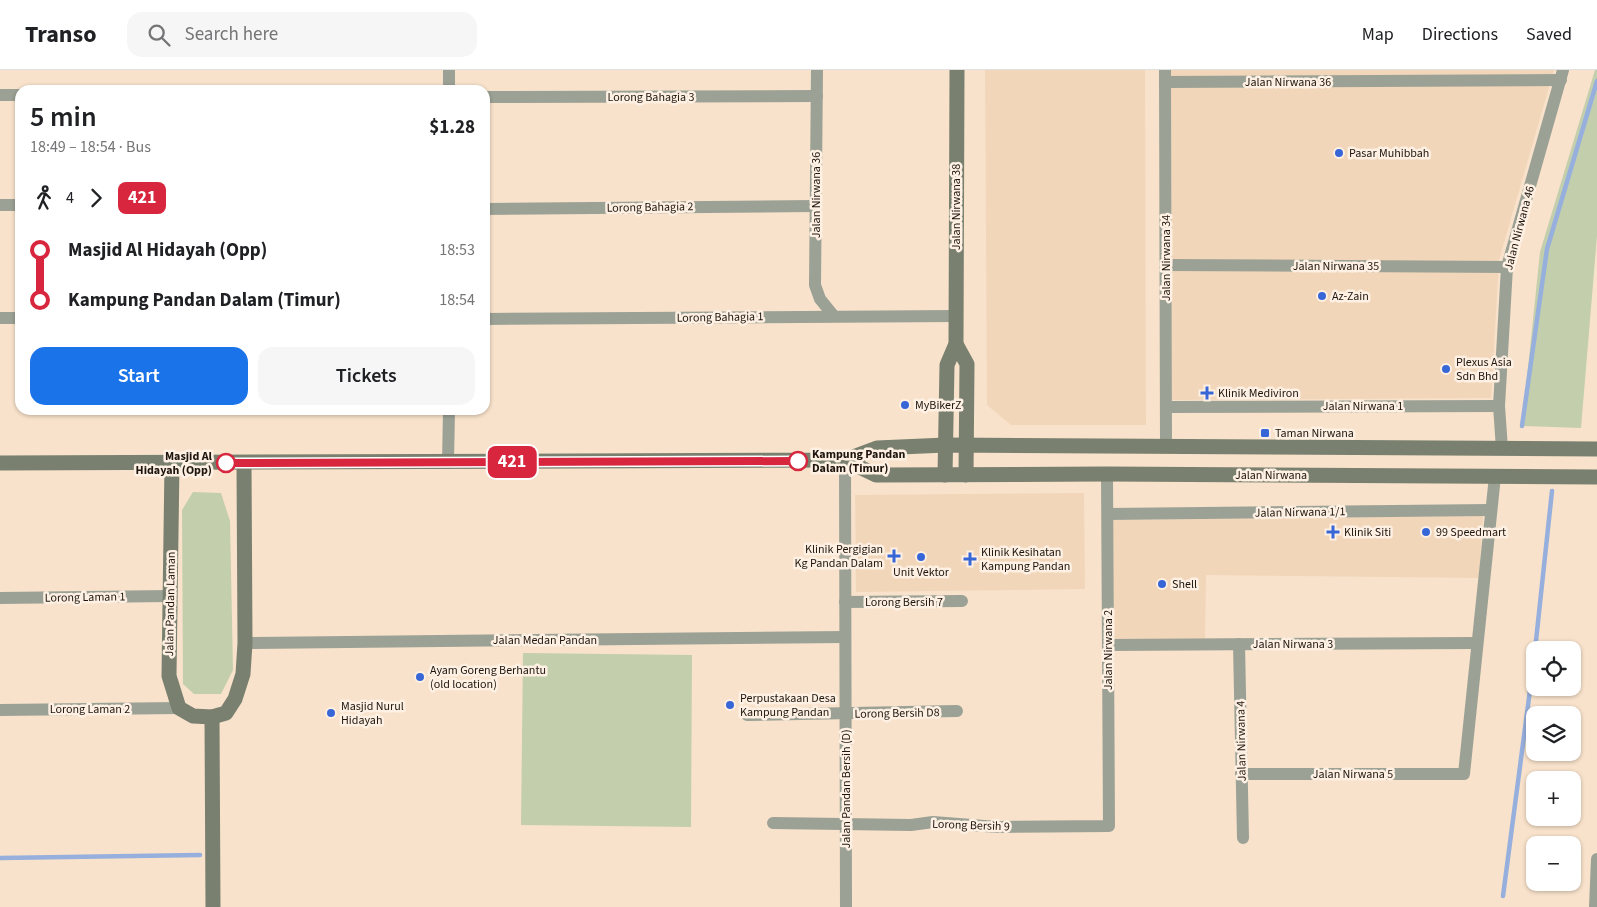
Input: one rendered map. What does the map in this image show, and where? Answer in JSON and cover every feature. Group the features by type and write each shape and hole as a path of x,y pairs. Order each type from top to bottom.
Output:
{"street":[{"path":"449,70 449,85"},
{"name":"Jalan Nirwana 36","path":"817,70 815,285 820,300 833,315"},
{"name":"Jalan Nirwana 38","path":"945,475 947,365 956,344 957,70"},
{"name":"Jalan Nirwana 36","path":"1165,76 1562,75"},
{"name":"Jalan Nirwana 46","path":"1502,449 1499,406 1507,267 1562,75"},
{"name":"Jalan Nirwana 34","path":"1165,76 1166,447"},
{"path":"0,95 15,95"},
{"name":"Lorong Bahagia 3","path":"490,97 816,96"},
{"path":"0,205 15,205"},
{"name":"Lorong Bahagia 2","path":"490,209 816,206"},
{"name":"Jalan Nirwana 35","path":"1166,265 1507,267"},
{"name":"Lorong Bahagia 1","path":"490,320 833,315 956,316"},
{"path":"0,318 15,318"},
{"name":"Jalan Nirwana 38","path":"956,344 967,364 966,475"},
{"name":"Jalan Nirwana 1","path":"1166,407 1499,406"},
{"path":"448,463 449,415"},
{"path":"966,419 972,432 990,446"},
{"path":"917,446 930,440 946,420"},
{"path":"0,463 448,463 845,460 877,448 946,445 1597,449"},
{"name":"Jalan Nirwana","path":"845,460 876,475 1107,474 1597,477"},
{"name":"Jalan Pandan Bersih (D)","path":"845,460 846,907"},
{"name":"Jalan Pandan Laman","path":"172,463 169,676 179,708"},
{"path":"179,708 193,716 212,717 226,713 234,700 243,674 245,643 244,463"},
{"name":"Jalan Nirwana 2","path":"1107,474 1109,826"},
{"path":"1477,644 1495,476"},
{"name":"Jalan Nirwana 1/1","path":"1108,514 1491,510"},
{"name":"Lorong Laman 1","path":"0,598 170,596"},
{"name":"Lorong Bersih 7","path":"845,602 962,601"},
{"name":"Jalan Medan Pandan","path":"245,643 845,637"},
{"name":"Jalan Nirwana 4","path":"1239,644 1243,838"},
{"name":"Jalan Nirwana 3","path":"1108,645 1477,644"},
{"name":"Jalan Nirwana 5","path":"1242,774 1464,774 1477,644"},
{"name":"Lorong Laman 2","path":"0,710 179,708"},
{"name":"Lorong Bersih D8","path":"747,715 957,711"},
{"path":"212,717 213,907"},
{"name":"Lorong Bersih 9","path":"773,823 911,825 933,822 997,827 1109,826"},
{"path":"1596,907 1597,860"}],"shaded area":[{"path":"985,70 1145,70 1146,425 1011,425 987,405"},
{"path":"1171,70 1554,70 1499,260 1491,398 1172,400"},
{"name":"Klinik Kesihatan Kampung Pandan","path":"1084,493 1085,589 856,592 855,495"},
{"path":"1483,516 1479,578 1206,575 1205,639 1114,640 1113,520"}],"green space":[{"path":"1595,70 1597,70 1597,236 1581,428 1522,426 1540,252"},
{"path":"193,492 221,493 230,521 233,670 221,694 194,694 183,684 182,510"},
{"path":"523,653 692,655 691,827 521,825"}],"waterway":[{"path":"1522,426 1547,249 1597,81"},
{"path":"1536,641 1552,491"},
{"path":"1503,896 1529,696"},
{"path":"0,858 200,855"}],"bus line":[{"name":"421","path":"226,463 798,461"}],"place":[{"name":"Pasar Muhibbah","path":"1339,153"},
{"name":"Az-Zain","path":"1322,296"},
{"name":"Plexus Asia Sdn Bhd","path":"1446,369"},
{"name":"Klinik Mediviron","path":"1207,393"},
{"name":"MyBikerZ","path":"905,405"},
{"name":"Taman Nirwana","path":"1265,433"},
{"name":"Kampung Pandan Dalam (Timur)","path":"798,461"},
{"name":"Masjid Al Hidayah (Opp)","path":"226,463"},
{"name":"Klinik Siti","path":"1333,532"},
{"name":"99 Speedmart","path":"1426,532"},
{"name":"Klinik Pergigian Kg Pandan Dalam","path":"894,556"},
{"name":"Unit Vektor","path":"921,557"},
{"name":"Klinik Kesihatan Kampung Pandan","path":"970,559"},
{"name":"Shell","path":"1162,584"},
{"name":"Ayam Goreng Berhantu (old location)","path":"420,677"},
{"name":"Perpustakaan Desa Kampung Pandan","path":"730,705"},
{"name":"Masjid Nurul Hidayah","path":"331,713"}]}
